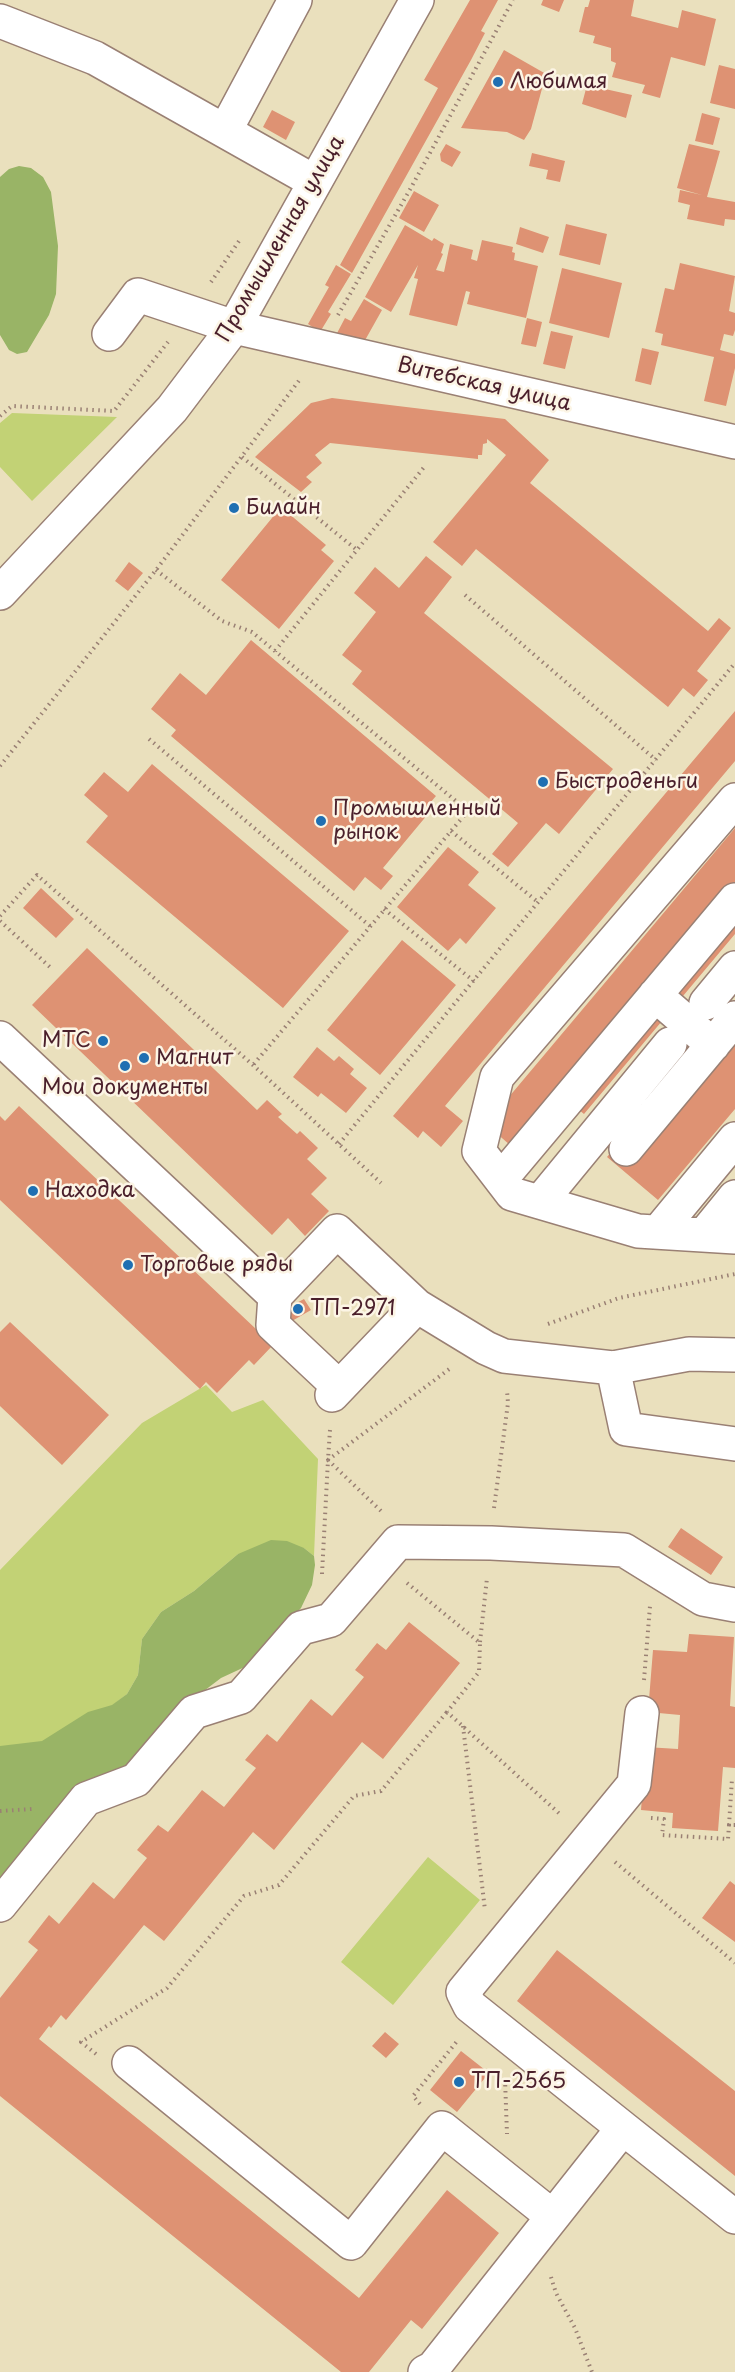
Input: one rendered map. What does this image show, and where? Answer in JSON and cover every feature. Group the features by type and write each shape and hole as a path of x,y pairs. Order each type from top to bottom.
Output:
{"street":[{"path":"225,131 295,0"},
{"name":"Промышленная улица","path":"0,593 172,409 234,327 417,0"},
{"path":"0,21 94,58 315,182"},
{"name":"Витебская улица","path":"109,334 138,295 234,327 735,442"},
{"path":"735,800 496,1077 479,1151 512,1194 638,1230 719,1236 735,1197"},
{"path":"501,1179 735,900"},
{"path":"706,1003 735,968"},
{"path":"655,995 713,1045"},
{"path":"626,1149 735,1018"},
{"path":"0,1038 275,1296"},
{"path":"540,1202 670,1044"},
{"path":"658,1232 735,1139"},
{"path":"417,1306 336,1391 273,1325 275,1296 337,1231 417,1306 486,1348 504,1356 613,1368 689,1354 735,1355"},
{"path":"613,1368 626,1429 735,1444"},
{"path":"0,1905 86,1799 136,1780 194,1712 241,1697 301,1628 332,1620 390,1552 490,1543 624,1550 703,1599 735,1605"},
{"path":"642,1713 634,1784 463,1992 470,2006 735,2217"},
{"path":"129,2063 351,2243 442,2128 508,2181 547,2222"},
{"path":"432,2371 623,2128"}],"path":[{"path":"0,766 156,570 296,386 412,186 513,0"},
{"path":"0,416 12,406 114,411 191,313 243,234"},
{"path":"242,457 357,550"},
{"path":"275,651 425,466"},
{"path":"156,570 222,621 252,632 468,811 254,1065"},
{"path":"465,595 656,760"},
{"path":"339,1144 735,663"},
{"path":"149,739 370,926"},
{"path":"451,831 539,903"},
{"path":"0,916 38,875 254,1065 381,1183"},
{"path":"384,909 475,981"},
{"path":"0,921 51,968"},
{"path":"546,1325 619,1298 735,1274"},
{"path":"328,1460 469,1355 486,1348"},
{"path":"81,2042 166,1989 244,1896 279,1885 354,1796 381,1791 479,1672 498,1468 508,1403 506,1388"},
{"path":"320,1623 328,1460 336,1391"},
{"path":"328,1460 394,1525 390,1552 480,1643"},
{"path":"642,1713 653,1568"},
{"path":"447,1712 588,1840 735,1963"},
{"path":"463,1726 487,1927 505,1941"},
{"path":"608,1815 664,1819 662,1835 728,1839 732,1779"},
{"path":"729,1825 735,1825"},
{"path":"442,2128 412,2096 491,2023"},
{"path":"491,2023 508,2181"},
{"path":"547,2222 544,2254 555,2293 575,2328 592,2372"}],"green space":[{"path":"19,166 31,168 43,177 51,192 58,246 56,294 49,315 27,352 17,354 9,350 0,335 0,177 9,169"},
{"path":"12,413 117,417 32,501 0,467 0,423"},
{"path":"206,1385 232,1412 263,1400 318,1459 314,1556 304,1548 238,1554 194,1591 161,1612 142,1639 138,1675 127,1694 113,1705 0,1886 0,1570 142,1423"},
{"path":"271,1540 287,1541 304,1548 314,1556 312,1585 301,1608 249,1665 221,1678 188,1703 136,1767 0,1880 0,1746 42,1741 88,1712 112,1705 127,1694 138,1675 142,1639 161,1612 194,1591 238,1554"},
{"path":"428,1857 480,1900 393,2005 341,1962"}],"building":[{"path":"470,0 498,0 481,31 485,33 471,60 352,273 340,265 438,88 424,80"},
{"path":"543,0 564,0 559,12 541,5"},
{"path":"590,0 634,0 631,16 678,28 682,10 716,19 705,66 671,57 660,98 642,93 645,85 612,77 616,63 611,61 611,48 593,43 595,36 579,32 585,7 588,7"},
{"path":"504,50 546,74 531,129 524,140 507,132 461,128"},
{"path":"719,65 735,69 735,109 710,103"},
{"path":"587,85 632,95 626,118 582,104"},
{"path":"272,110 295,122 286,140 263,127"},
{"path":"702,113 720,118 713,145 695,141"},
{"path":"446,144 461,152 452,167 441,161 440,154"},
{"path":"689,144 720,151 707,197 735,202 735,220 725,219 724,226 687,219 690,205 678,202 680,190 702,195 677,188"},
{"path":"532,153 565,161 560,182 546,179 548,170 529,166"},
{"path":"414,191 439,205 424,232 399,218"},
{"path":"566,224 607,234 600,265 559,255"},
{"path":"405,225 432,241 434,238 444,244 441,253 443,254 436,270 444,272 450,244 473,250 471,259 477,261 482,240 513,247 514,260 538,266 526,318 467,304 470,292 466,291 457,326 409,315 418,279 414,278 418,265 391,312 365,297"},
{"path":"520,227 549,237 543,253 516,244"},
{"path":"680,263 735,276 729,311 735,313 735,330 733,336 724,334 720,350 735,354 735,368 726,406 704,401 714,357 661,345 663,334 655,332 665,288 674,290"},
{"path":"336,265 351,274 328,312 331,314 320,332 308,324 329,287 325,285"},
{"path":"562,268 622,283 609,338 549,323"},
{"path":"364,299 382,310 359,351 335,337 345,318 351,321"},
{"path":"527,318 542,322 536,347 521,344"},
{"path":"551,331 573,336 565,369 543,364"},
{"path":"642,348 659,352 651,385 635,381"},
{"path":"332,398 505,419 549,460 530,483 708,631 719,618 731,628 697,671 708,680 694,697 683,688 668,707 476,549 462,566 433,542 506,455 487,439 487,443 483,444 482,455 478,455 478,459 330,443 315,455 322,463 306,477 312,482 301,492 255,457 311,403"},
{"path":"281,507 326,545 321,550 334,561 279,629 221,580"},
{"path":"426,556 452,577 424,613 613,769 559,834 546,823 508,867 492,854 518,823 352,684 362,671 342,655 376,612 354,593 375,567 399,588"},
{"path":"129,562 143,573 128,591 115,581"},
{"path":"251,640 436,796 424,810 428,814 383,868 393,876 381,890 365,877 354,891 171,736 176,730 151,709 180,673 206,695"},
{"path":"735,711 735,761 445,1106 463,1121 441,1147 423,1131 418,1138 393,1116"},
{"path":"152,764 349,931 283,1008 86,842 108,816 84,795 104,772 128,792"},
{"path":"735,828 735,934 584,1114 558,1093 510,1145 495,1132 508,1098"},
{"path":"448,847 479,872 468,885 496,908 466,944 460,938 448,951 397,907"},
{"path":"41,888 74,919 56,938 23,908"},
{"path":"402,940 456,985 380,1075 327,1030"},
{"name":"Магнит","path":"87,948 257,1110 267,1100 282,1114 278,1117 297,1134 300,1131 318,1148 307,1159 327,1178 311,1194 329,1211 305,1236 288,1218 272,1235 32,1005"},
{"path":"735,1003 735,1109 658,1200 607,1157"},
{"path":"317,1047 334,1061 339,1056 354,1069 350,1074 367,1088 346,1113 321,1093 318,1097 293,1077"},
{"name":"Торговые ряды","path":"19,1106 273,1345 254,1365 249,1360 217,1393 206,1382 200,1389 0,1200 0,1116 5,1121"},
{"name":"ТП-2971","path":"304,1299 311,1310 292,1321 285,1309"},
{"path":"10,1322 109,1415 62,1465 0,1406 0,1332"},
{"path":"681,1528 723,1557 711,1575 668,1547"},
{"path":"409,1622 460,1663 383,1759 362,1742 274,1850 253,1832 164,1941 144,1925 66,2020 61,2015 39,2039 359,2298 447,2190 499,2233 422,2329 411,2320 369,2372 341,2372 0,2096 0,1998 38,1950 28,1942 49,1915 59,1924 93,1882 114,1899 147,1858 137,1850 158,1825 168,1832 202,1790 224,1807 256,1768 245,1760 267,1734 277,1742 311,1699 332,1716 364,1677 355,1670 377,1643 386,1650"},
{"path":"689,1634 734,1637 730,1706 735,1707 735,1768 723,1767 718,1831 672,1828 673,1813 641,1810 646,1747 678,1749 680,1715 648,1712 653,1650 687,1652"},
{"path":"730,1881 735,1885 735,1942 702,1918"},
{"path":"557,1950 735,2091 735,2176 517,2001"},
{"path":"385,2032 399,2044 386,2058 372,2046"},
{"name":"ТП-2565","path":"461,2051 489,2073 457,2112 430,2090"}],"place":[{"name":"Любимая","path":"498,82"},
{"name":"Билайн","path":"234,508"},
{"name":"Быстроденьги","path":"543,782"},
{"name":"Промышленный рынок","path":"321,821"},
{"name":"МТС","path":"103,1041"},
{"name":"Магнит","path":"144,1058"},
{"name":"Мои документы","path":"125,1066"},
{"name":"Находка","path":"33,1191"},
{"name":"Торговые ряды","path":"128,1265"},
{"name":"ТП-2971","path":"298,1309"},
{"name":"ТП-2565","path":"459,2082"}]}
